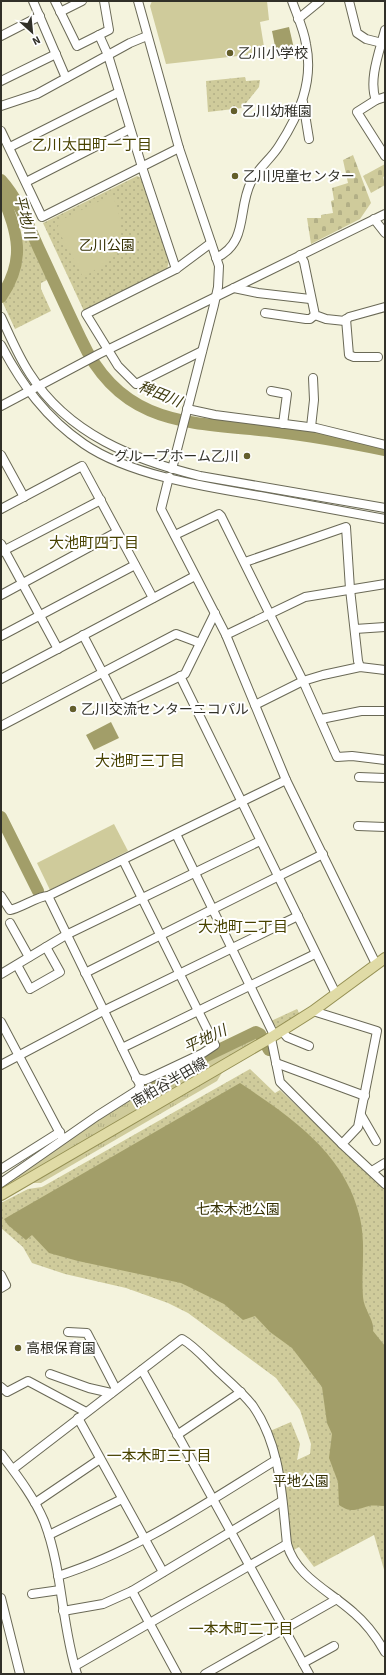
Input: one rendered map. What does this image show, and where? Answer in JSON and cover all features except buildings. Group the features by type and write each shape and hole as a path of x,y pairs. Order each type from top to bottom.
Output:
{"main road":[{"name":"南粕谷半田線","path":"1,1195 271,1038 312,1011 385,958"}],"street":[{"path":"33,1 66,78"},
{"path":"55,1 77,46 109,30 104,1"},
{"path":"60,12 82,1"},
{"path":"138,1 179,148 219,266 216,297 161,509 226,635 286,780 376,964"},
{"path":"216,258 226,254 235,243 240,227 243,206 251,183 259,168 279,146 303,102 309,73 306,44 292,1"},
{"path":"298,19 320,1"},
{"path":"349,1 357,33 366,38 382,43"},
{"path":"1,36 40,16"},
{"path":"376,100 374,95 374,76 385,30"},
{"path":"99,35 108,55 142,167 176,269"},
{"path":"1,106 37,94 108,55 147,36"},
{"path":"1,82 56,54"},
{"path":"10,147 119,92"},
{"path":"385,97 376,100 357,112 385,156"},
{"path":"303,102 309,139"},
{"path":"26,182 130,129"},
{"path":"1,131 10,147 42,217 179,148"},
{"path":"1,406 98,354 385,214"},
{"path":"374,219 385,233"},
{"path":"202,351 136,384 126,376 107,350 86,314 176,269 211,243"},
{"path":"300,255 304,262 310,299 315,315"},
{"path":"234,288 258,293 310,299"},
{"path":"315,315 326,319 345,321 348,317 385,307"},
{"path":"264,313 306,319 310,319 315,315"},
{"path":"1,317 15,348 39,386 61,411 97,438 130,456 170,473 216,489 385,519"},
{"path":"346,320 350,356 381,359"},
{"path":"1,345 20,380 53,419 84,444 128,465 385,508"},
{"path":"311,427 314,400 313,378"},
{"path":"271,391 287,394 283,424"},
{"path":"187,410 311,427 385,445"},
{"path":"2,459 24,497"},
{"path":"1,509 82,466 152,598"},
{"path":"58,649 2,549 100,500"},
{"path":"174,535 219,514 222,516 303,681 337,757 352,756 385,760"},
{"path":"245,562 346,527 350,589 358,661 360,667"},
{"path":"1,595 117,532"},
{"path":"1,636 134,565"},
{"path":"1,679 195,576"},
{"path":"226,635 305,597 385,584"},
{"path":"83,635 119,704 123,704 185,674 215,613"},
{"path":"355,629 385,626"},
{"path":"1,726 176,634 200,643"},
{"path":"255,705 303,681 360,667 385,670"},
{"path":"180,676 298,916 315,954 336,994"},
{"path":"321,719 362,711 385,711"},
{"path":"359,777 385,778"},
{"path":"1,897 10,910 20,908 43,895 48,896 286,780"},
{"path":"358,826 385,827"},
{"path":"176,834 250,986 271,1038 280,1082 342,1144 385,1184"},
{"path":"1,974 66,935 260,841"},
{"path":"85,973 323,854"},
{"path":"1,1169 61,1135 138,1084 213,1048 215,1045 197,1012 123,860"},
{"path":"48,896 138,1084"},
{"path":"1,1065 103,1011 298,916"},
{"path":"10,923 29,957"},
{"path":"16,965 30,989 60,972 46,947"},
{"path":"122,1048 315,954"},
{"path":"312,1011 377,1031 358,1127 342,1144"},
{"path":"1,1022 61,1135"},
{"path":"271,1038 287,1037 309,1046"},
{"path":"276,1063 365,1096"},
{"path":"361,1115 376,1141"},
{"path":"1,1183 61,1135"},
{"path":"372,1171 385,1163"},
{"path":"1,1275 6,1285 1,1288"},
{"path":"68,1332 87,1333 114,1391"},
{"path":"13,1469 182,1339 241,1392 253,1407 262,1424 271,1442 276,1460 287,1544 290,1555 298,1568 356,1614 378,1639 385,1652"},
{"path":"142,1370 309,1674"},
{"path":"50,1374 90,1388 114,1391"},
{"path":"1,1387 7,1392 28,1381 86,1412"},
{"path":"177,1435 241,1392"},
{"path":"78,1418 163,1572"},
{"path":"1,1456 13,1469 35,1503 49,1535 58,1576 63,1611 77,1674"},
{"path":"35,1503 100,1459"},
{"path":"58,1576 90,1566 144,1539 276,1460"},
{"path":"49,1535 122,1499"},
{"path":"63,1611 103,1604 132,1591 282,1502"},
{"path":"75,1666 249,1564 287,1544"},
{"path":"32,1594 60,1590"},
{"path":"132,1591 177,1674"},
{"path":"1,1598 20,1674"},
{"path":"205,1674 337,1599"},
{"path":"303,1663 334,1646"}],"green space":[{"path":"152,1 267,1 269,20 260,22 265,53 166,64 150,6"},
{"path":"245,77 246,81 260,80 259,87 242,108 208,112 206,81"},
{"path":"353,155 371,203 360,219 311,244 307,218 321,218 321,215 333,213 331,201 334,200 332,188 348,183 343,160"},
{"path":"385,164 385,176 383,177 385,185 371,193 363,176"},
{"name":"乙川公園","path":"137,176 142,178 169,261 167,269 84,311 43,223"},
{"path":"112,195 120,220 120,232 117,243 105,262 83,277 57,228 61,220"},
{"path":"23,236 29,237 49,279 41,283 41,289 51,311 15,329 2,301 13,279 20,256 19,239"},
{"path":"114,824 128,851 50,890 37,863"},
{"path":"297,1009 300,1015 277,1028 271,1021"},
{"path":"255,1035 260,1040 1,1191 1,1185 102,1117 147,1091 149,1085"},
{"name":"七本木池公園","path":"250,1069 275,1093 280,1090 385,1190 385,1573 374,1535 314,1567 299,1547 292,1551 290,1545 282,1472 270,1431 291,1422 300,1444 297,1460 310,1454 311,1444 300,1410 276,1378 188,1313 168,1303 126,1288 65,1274 32,1263 23,1247 1,1228 1,1203 28,1189 42,1187"},
{"path":"223,1071 217,1081 41,1183 30,1183"}],"shaded area":[{"path":"289,27 295,53 277,56 272,31"},
{"path":"111,722 119,738 94,750 86,735"},
{"name":"七本木池公園","path":"240,1083 278,1109 314,1139 343,1175 353,1195 362,1228 364,1302 372,1323 373,1331 385,1346 385,1506 371,1506 357,1510 350,1510 339,1505 338,1482 329,1458 332,1434 327,1423 322,1387 292,1348 270,1332 255,1316 243,1320 224,1304 181,1283 78,1261 49,1253 32,1235 26,1240 8,1225 4,1219"}],"waterway":[{"name":"稗田川","path":"1,180 13,196 23,214 81,339 98,368 117,390 139,405 163,416 190,422 278,432 345,442 385,450"},
{"name":"平地川","path":"1,191 15,232 17,244 17,256 14,269 9,283 1,297"},
{"name":"平地川","path":"1,817 38,891"},
{"name":"平地川","path":"148,1084 256,1032 260,1034 269,1050"}],"place":[{"name":"乙川小学校","path":"230,53"},
{"name":"乙川幼稚園","path":"234,111"},
{"name":"乙川児童センター","path":"235,176"},
{"name":"グループホーム乙川","path":"247,456"},
{"name":"乙川交流センターニコパル","path":"73,709"},
{"name":"高根保育園","path":"18,1348"}],"district":[{"name":"乙川太田町一丁目","path":"92,145"},
{"name":"大池町四丁目","path":"94,543"},
{"name":"大池町三丁目","path":"140,761"},
{"name":"大池町二丁目","path":"243,927"},
{"name":"一本木町三丁目","path":"159,1456"},
{"name":"一本木町二丁目","path":"241,1629"}],"park label":[{"name":"平地公園","path":"301,1481"}]}
